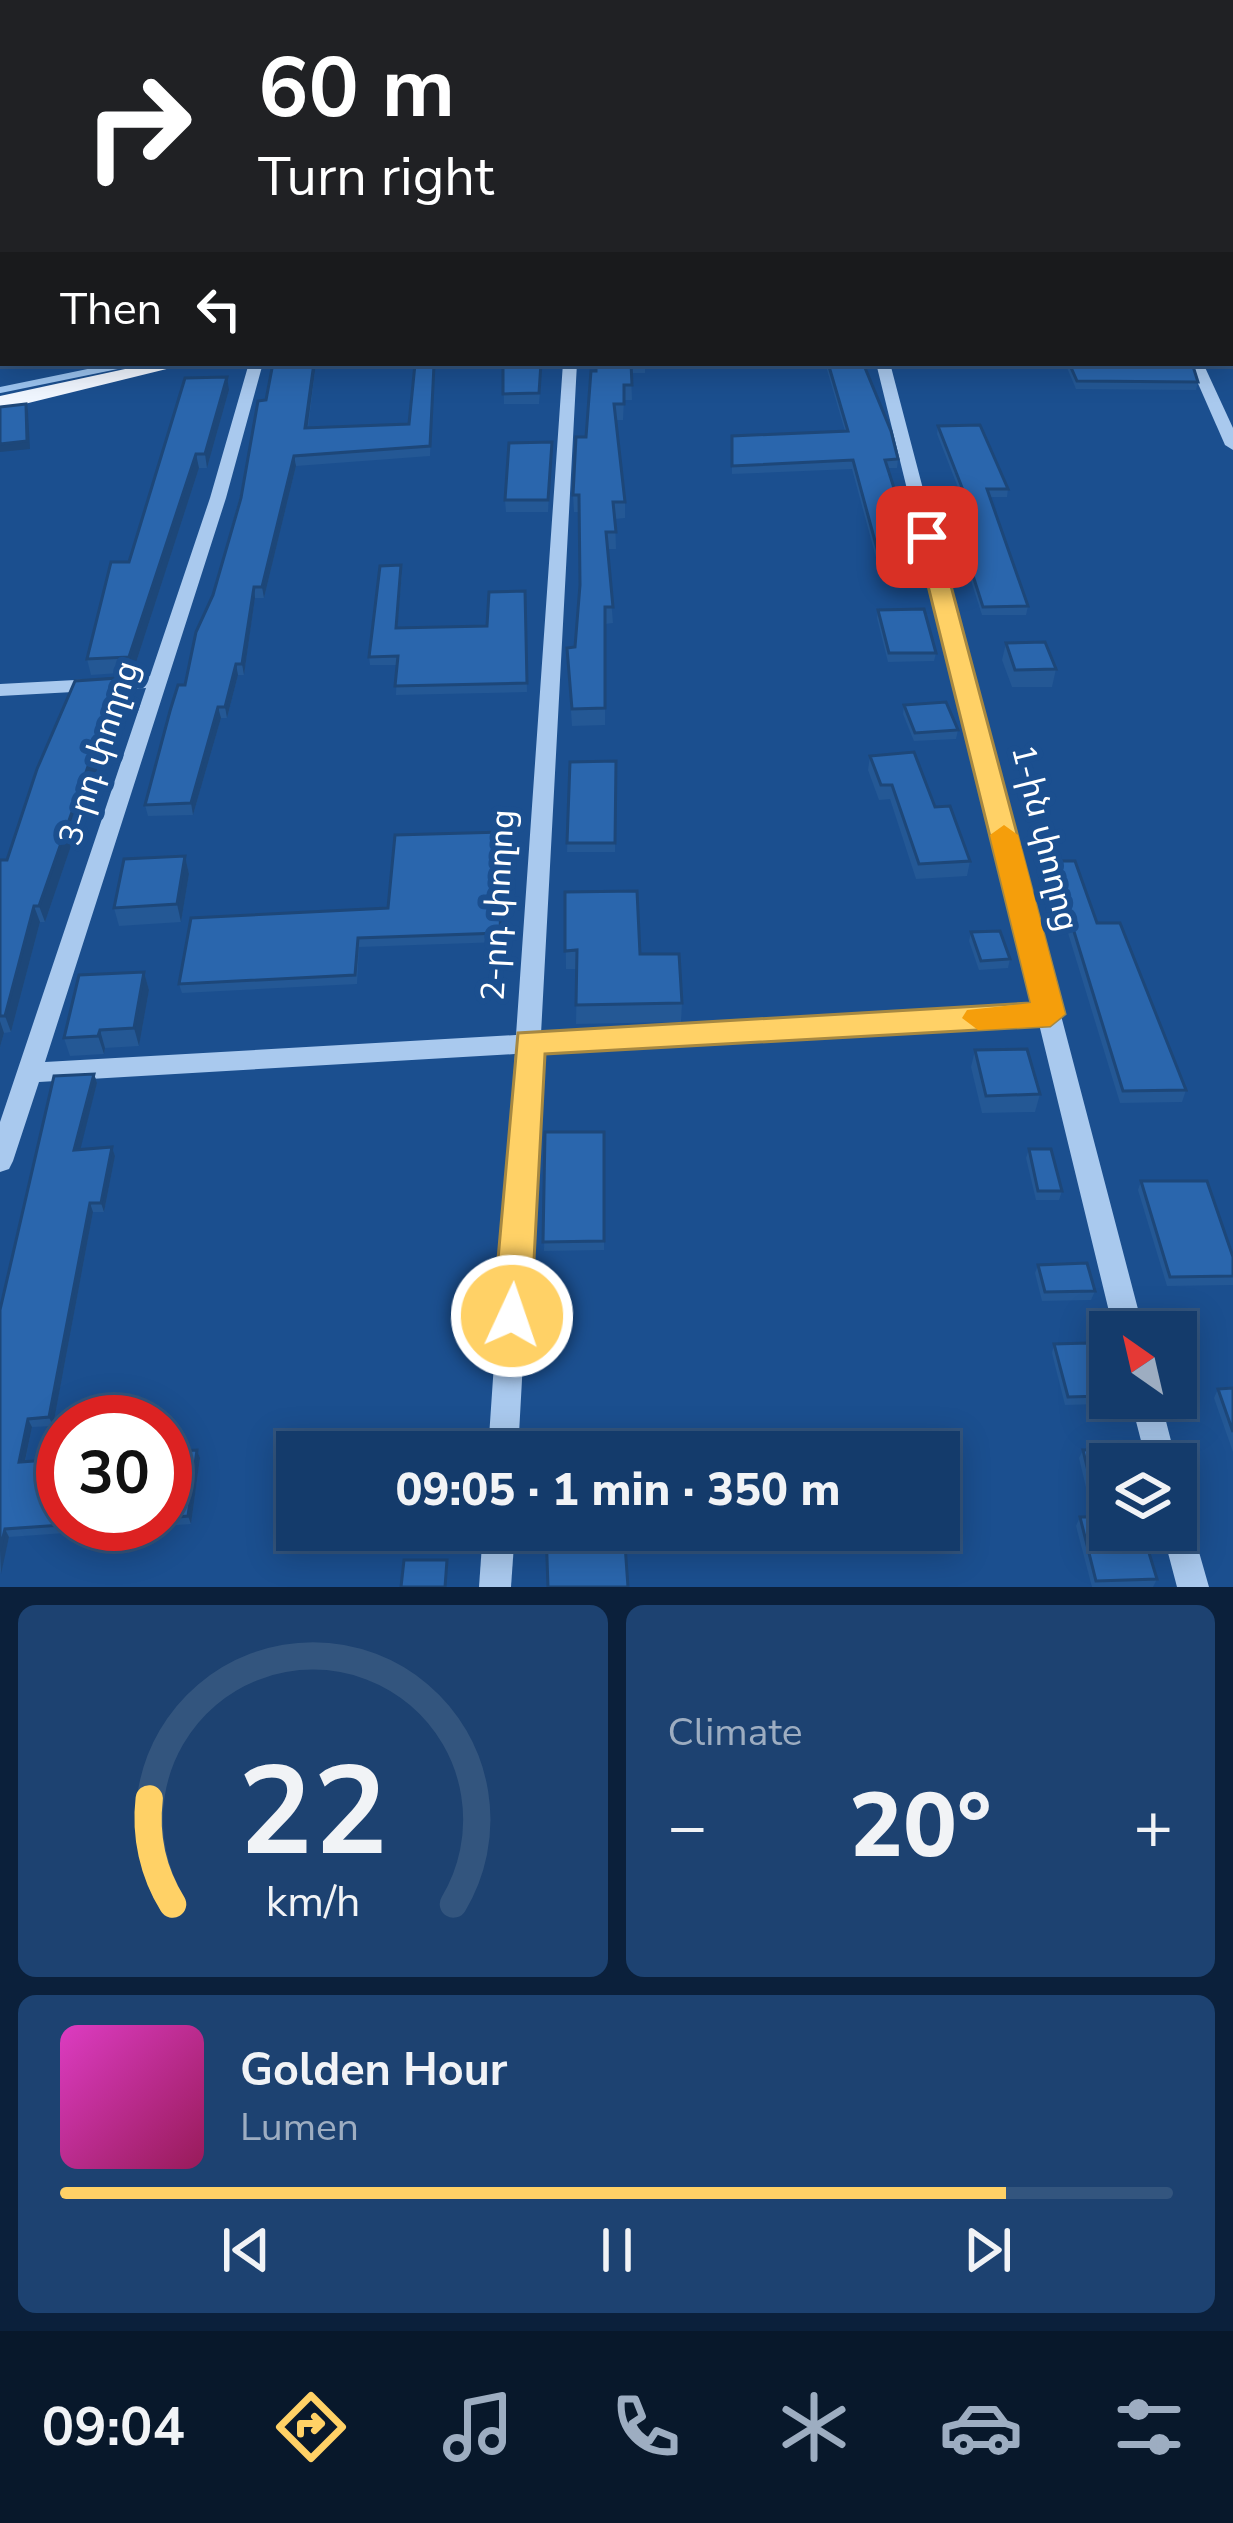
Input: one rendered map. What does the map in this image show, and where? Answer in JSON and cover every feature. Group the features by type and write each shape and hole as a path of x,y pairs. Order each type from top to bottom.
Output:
{"main road":[{"path":"0,403 167,366"}],"street":[{"name":"3-րդ փողոց","path":"0,1161 255,366"},
{"name":"2-րդ փողոց","path":"504,1431 570,366"},
{"name":"1-ին փողոց","path":"884,366 1124,1311"},
{"path":"1197,366 1233,445"},
{"path":"0,690 156,682"},
{"path":"29,1073 1050,1014"},
{"path":"495,1587 498,1551"},
{"path":"1184,1551 1193,1587"}],"building":[{"path":"272,366 314,366 305,428 409,424 415,366 434,366 430,446 294,456 262,587 254,587 242,664 236,664 225,707 218,707 191,803 145,805 178,685 185,685 196,632 213,595 241,498 258,401 266,400"},
{"path":"503,366 541,366 539,393 503,394"},
{"path":"596,366 631,366 632,385 624,385 624,404 614,404 625,502 613,502 616,532 606,532 613,607 605,607 605,708 572,709 567,648 575,647 580,585 579,495 573,495 576,437 586,437 591,371"},
{"path":"829,366 864,366 891,431 898,459 885,460 919,566 882,567 853,460 732,466 732,436 848,431"},
{"path":"1070,366 1193,366 1198,382 1077,381"},
{"path":"227,377 205,454 196,454 129,657 87,659 111,562 129,562 185,378"},
{"path":"26,404 27,441 0,444 0,407"},
{"path":"980,425 1008,489 987,489 1028,606 983,607 946,491 963,490 938,426"},
{"path":"552,442 548,500 505,500 509,443"},
{"path":"401,565 396,628 487,626 489,592 525,591 527,683 395,686 398,656 369,657 380,566"},
{"path":"924,609 936,653 889,653 878,610"},
{"path":"1045,642 1056,669 1015,670 1006,643"},
{"path":"119,678 39,906 34,906 5,1016 0,1016 0,860 7,860 37,769 75,681"},
{"path":"946,702 958,730 915,733 904,705"},
{"path":"914,752 935,807 950,806 970,861 919,864 892,785 881,785 870,756"},
{"path":"616,761 615,843 567,843 570,762"},
{"path":"503,832 500,933 358,938 355,975 179,984 191,918 388,908 395,835"},
{"path":"185,856 177,904 114,908 124,859"},
{"path":"1041,861 1075,861 1097,923 1120,923 1186,1090 1123,1091 1064,899 1053,899"},
{"path":"637,891 640,954 679,954 682,1003 576,1005 577,950 565,951 565,892"},
{"path":"1000,931 1010,959 981,961 971,932"},
{"path":"144,972 134,1028 64,1038 79,975"},
{"path":"1027,1049 1040,1094 986,1096 975,1050"},
{"path":"94,1074 74,1150 112,1147 101,1203 90,1203 53,1395 36,1395 36,1418 28,1419 19,1462 36,1461 36,1527 5,1529 0,1550 0,1310 54,1076"},
{"path":"545,1132 604,1132 604,1241 543,1242"},
{"path":"1029,1149 1051,1149 1062,1191 1038,1191"},
{"path":"1141,1181 1207,1181 1233,1257 1233,1276 1170,1277"},
{"path":"1087,1263 1095,1291 1045,1292 1038,1265"},
{"path":"1088,1343 1089,1396 1068,1397 1054,1344"},
{"path":"1233,1388 1233,1432 1218,1389"},
{"path":"192,1450 197,1450 192,1487"},
{"path":"1080,1517 1089,1517 1089,1551 1148,1551 1157,1579 1096,1581"},
{"path":"547,1551 625,1551 628,1587 548,1587"},
{"path":"404,1560 447,1560 445,1587 401,1587"}],"waterway":[{"path":"0,390 117,366"}],"slow traffic":[{"path":"978,1018 1050,1014 1004,835"}],"route":[{"path":"512,1316 529,1042 1050,1014 927,537"}]}
